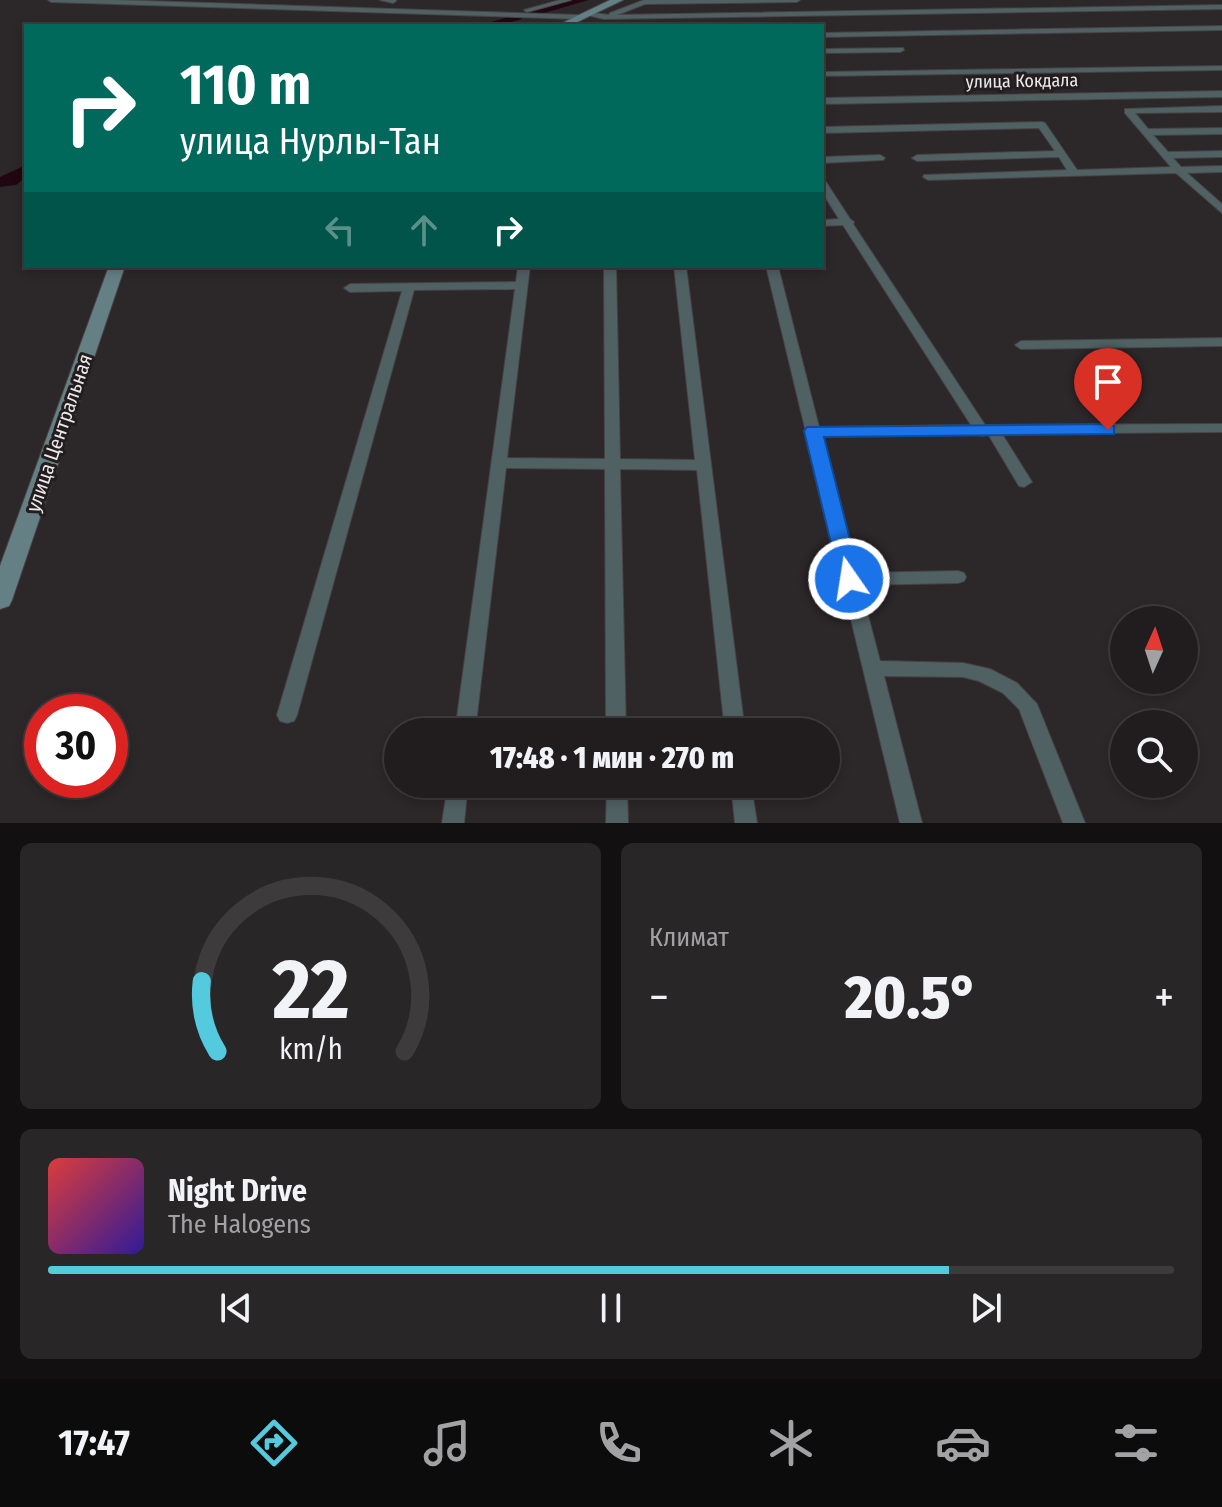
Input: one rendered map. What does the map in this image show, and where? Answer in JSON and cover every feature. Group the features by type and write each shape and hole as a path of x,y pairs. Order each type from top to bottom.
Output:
{"main road":[{"path":"565,24 618,0"},
{"name":"улица Центральная","path":"0,600 116,268"}],"street":[{"path":"51,0 211,2 303,8 604,17 1222,7"},
{"path":"303,8 312,0"},
{"path":"383,0 394,0"},
{"path":"382,10 394,0"},
{"path":"451,13 464,0"},
{"path":"520,15 568,0"},
{"path":"604,17 644,2 797,0"},
{"path":"824,35 1222,28"},
{"path":"824,51 900,50"},
{"path":"824,74 1222,68"},
{"name":"улица Кокдала","path":"824,101 1222,94"},
{"path":"1222,109 1128,111 1178,170 1222,210"},
{"path":"824,130 1042,125 1074,173"},
{"path":"1145,132 1222,131"},
{"path":"917,158 1061,154"},
{"path":"1166,155 1222,154"},
{"path":"824,160 880,158"},
{"path":"928,177 1222,169"},
{"path":"824,187 1024,482"},
{"path":"1209,200 1222,199"},
{"path":"824,223 849,222"},
{"path":"467,718 524,268"},
{"path":"610,268 616,718"},
{"path":"680,268 733,718"},
{"path":"772,268 911,823"},
{"path":"350,288 521,285"},
{"path":"287,715 409,287"},
{"path":"1021,345 1222,342"},
{"path":"813,431 1222,428"},
{"path":"498,463 705,465"},
{"path":"849,579 958,577"},
{"path":"871,668 963,670 983,674 1010,688 1027,704 1074,823"},
{"path":"453,823 456,798"},
{"path":"617,798 617,823"},
{"path":"743,798 746,823"}],"waterway":[{"path":"530,14 584,0"},
{"path":"492,24 518,17"},
{"path":"0,182 10,182 24,172"}],"route":[{"path":"849,579 813,431 1108,430"}]}
